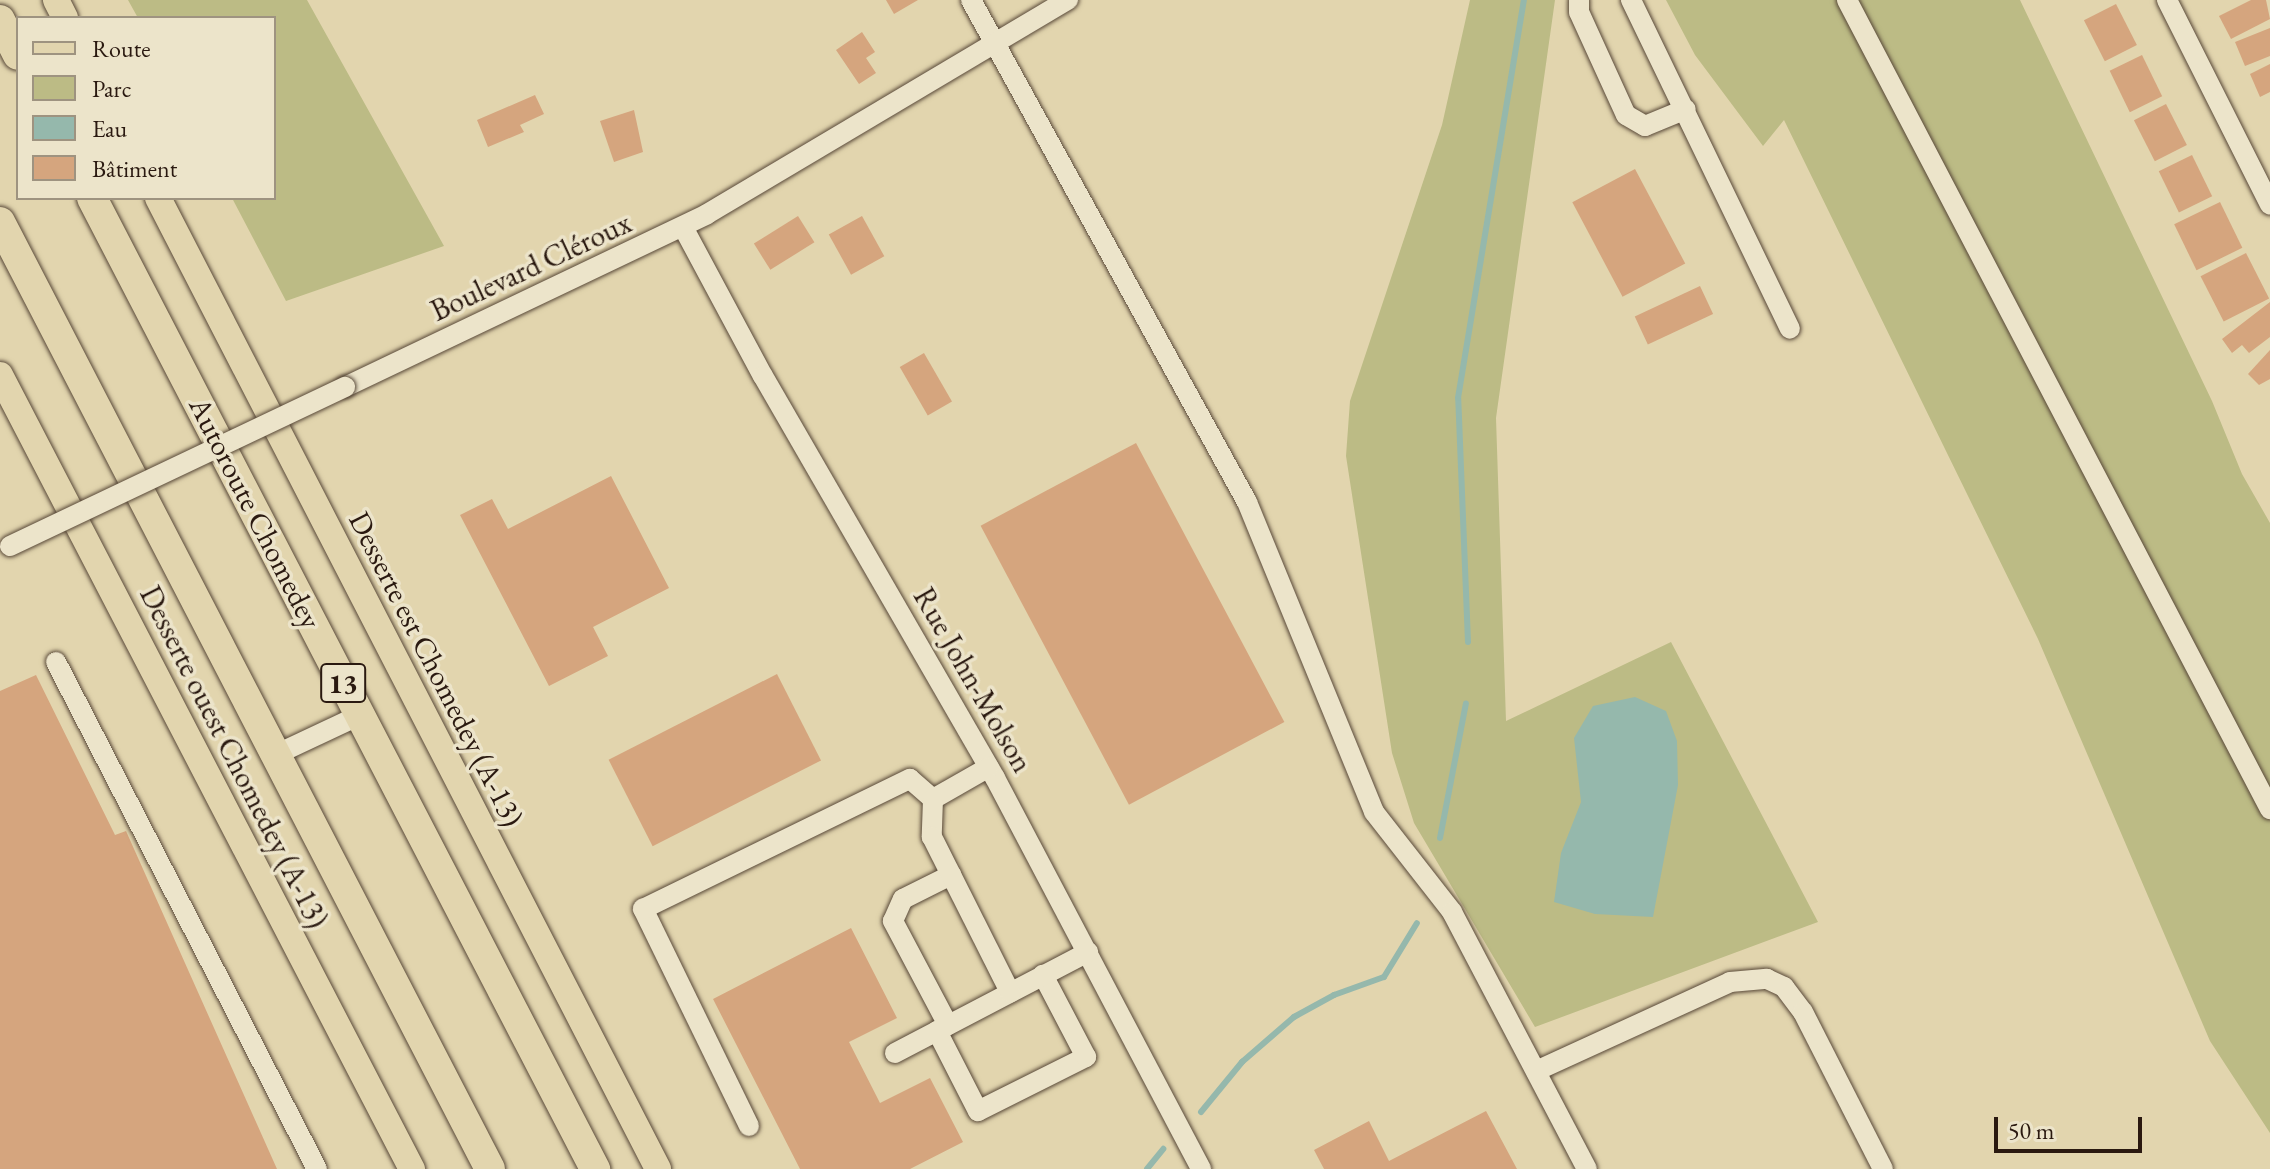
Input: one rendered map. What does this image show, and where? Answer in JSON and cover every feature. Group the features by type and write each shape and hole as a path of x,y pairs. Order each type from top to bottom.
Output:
{"highway":[{"path":"0,20 16,51"},
{"name":"Autoroute Chomedey","path":"93,200 595,1169"},
{"path":"0,222 490,1169"}],"main road":[{"name":"Desserte est Chomedey (A-13)","path":"159,200 658,1169"},
{"name":"Desserte ouest Chomedey (A-13)","path":"0,375 412,1169"}],"street":[{"path":"971,0 993,45 1247,502 1374,812 1452,912 1587,1169"},
{"name":"Boulevard Cléroux","path":"5,549 683,227 1068,0"},
{"path":"1579,0 1579,12 1626,115 1645,126 1686,109"},
{"path":"1631,0 1790,329"},
{"path":"1847,0 2270,809"},
{"path":"2167,0 2270,205"},
{"name":"Rue John-Molson","path":"683,227 763,376 989,767 1201,1169"},
{"path":"56,662 317,1169"},
{"path":"275,755 360,715"},
{"path":"933,799 989,767"},
{"path":"749,1126 643,909 910,779 933,799"},
{"path":"933,799 932,837 1010,992"},
{"path":"951,875 903,899 893,921 978,1111 1086,1057 1043,975"},
{"path":"895,1053 1088,952"},
{"path":"1536,1071 1730,982 1767,979 1784,987 1803,1012 1883,1169"}],"green space":[{"path":"128,0 307,0 444,246 286,301 233,200 276,200 276,16 137,16"},
{"path":"1470,0 1555,0 1496,418 1506,721 1671,642 1818,922 1535,1027 1414,823 1392,753 1346,456 1350,401 1442,125"},
{"path":"1666,0 2020,0 2212,401 2242,474 2270,523 2270,1133 2210,1041 2038,639 1784,120 1763,146 1695,55"}],"water":[{"path":"1635,697 1666,711 1677,741 1678,785 1653,917 1595,914 1554,902 1561,853 1581,802 1574,738 1593,706"}],"building":[{"path":"886,0 918,0 894,14"},
{"path":"2251,0 2266,0 2270,19 2231,39 2219,16"},
{"path":"2116,4 2137,45 2105,61 2084,20"},
{"path":"2270,28 2270,56 2245,66 2235,42"},
{"path":"862,32 875,52 866,58 876,73 859,84 836,50"},
{"path":"2142,55 2162,96 2130,112 2110,71"},
{"path":"2270,64 2270,92 2260,97 2250,74"},
{"path":"535,95 544,114 520,125 524,132 488,147 477,120"},
{"path":"2166,104 2187,145 2155,161 2134,120"},
{"path":"634,110 643,152 614,162 600,121"},
{"path":"2192,155 2212,196 2179,213 2159,171"},
{"path":"1635,169 1685,263 1623,297 1572,202"},
{"path":"2220,202 2242,248 2197,270 2174,224"},
{"path":"798,216 814,242 770,270 754,244"},
{"path":"862,216 884,256 851,275 829,234"},
{"path":"2246,253 2269,298 2224,322 2201,276"},
{"path":"1700,286 1713,314 1648,345 1635,316"},
{"path":"2270,302 2270,337 2249,353 2242,345 2232,353 2222,339"},
{"path":"2270,350 2270,379 2259,385 2248,374"},
{"path":"924,353 952,401 928,415 900,367"},
{"path":"1136,443 1284,722 1129,805 981,526"},
{"path":"611,476 669,588 593,627 608,656 549,686 460,515 492,499 508,529"},
{"path":"777,674 821,760 653,846 609,760"},
{"path":"36,675 115,835 126,831 277,1169 0,1169 0,691"},
{"path":"851,928 897,1018 849,1042 880,1103 930,1078 963,1142 910,1169 800,1169 713,999"},
{"path":"1486,1111 1517,1169 1324,1169 1314,1150 1369,1121 1389,1161"}],"waterway":[{"path":"1468,642 1458,398 1524,0"},
{"path":"1440,838 1466,703"},
{"path":"1201,1112 1242,1062 1294,1017 1334,995 1384,977 1417,923"},
{"path":"1147,1169 1163,1149"}]}
